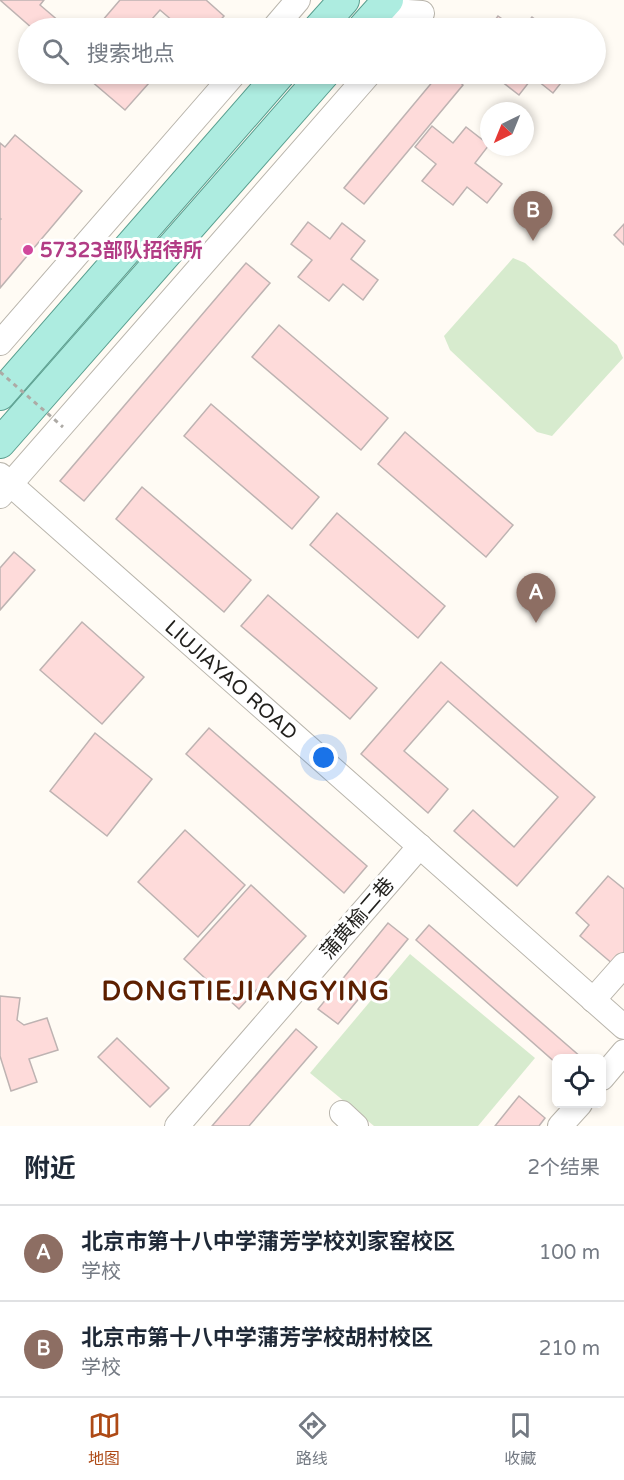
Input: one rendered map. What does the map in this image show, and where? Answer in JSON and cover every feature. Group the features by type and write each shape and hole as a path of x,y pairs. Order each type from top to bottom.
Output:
{"main road":[{"path":"328,18 344,0"},
{"path":"0,395 271,84"},
{"path":"0,442 315,84"}],"street":[{"path":"282,18 298,0"},
{"path":"377,13 421,14"},
{"path":"0,343 225,84"},
{"path":"4,485 360,84"},
{"name":"LIUJIAYAO ROAD","path":"4,485 420,846 624,1027"},
{"name":"蒲黄榆二巷","path":"177,1126 420,846"},
{"path":"593,1000 624,966"},
{"path":"606,1073 624,1052"},
{"path":"560,1126 576,1108"}],"path":[{"path":"0,372 63,427"}],"green space":[{"path":"513,258 525,263 617,345 623,358 552,436 537,432 450,350 444,336"},
{"path":"410,954 535,1058 478,1126 374,1126 310,1073"}],"building":[{"path":"0,0 44,0 40,5 55,18 21,18"},
{"path":"120,0 206,0 224,16 222,18 169,18 160,10 153,18 105,18"},
{"path":"95,84 148,84 125,110"},
{"path":"431,84 463,85 364,204 344,188"},
{"path":"505,84 528,84 519,95"},
{"path":"542,84 560,84 553,93"},
{"path":"432,126 453,143 466,127 480,138 480,156 475,163 502,184 487,203 467,187 453,205 422,181 436,164 415,147"},
{"path":"15,135 82,191 0,288 0,143 5,147"},
{"path":"308,222 330,239 342,223 365,241 351,259 378,280 363,300 343,284 329,301 298,277 312,260 291,244"},
{"path":"624,224 624,245 614,235"},
{"path":"246,263 270,283 84,501 60,481"},
{"path":"279,325 388,418 361,450 252,357"},
{"path":"211,404 319,497 292,529 184,436"},
{"path":"405,432 513,525 486,557 378,464"},
{"path":"142,487 251,580 224,612 116,519"},
{"path":"337,513 445,606 418,638 310,545"},
{"path":"14,552 35,570 0,610 0,568"},
{"path":"268,595 377,688 350,719 241,626"},
{"path":"82,622 144,677 102,724 40,670"},
{"path":"441,662 595,797 517,886 454,831 473,810 514,847 558,797 448,701 404,751 448,789 428,813 361,754"},
{"path":"209,728 367,866 344,893 186,754"},
{"path":"95,733 152,779 107,836 50,791"},
{"path":"185,830 245,885 198,937 138,882"},
{"path":"608,876 624,889 624,953 614,965 580,936 589,925 576,913"},
{"path":"251,885 306,936 239,1009 184,959"},
{"path":"388,923 408,939 338,1024 318,1009"},
{"path":"429,925 577,1054 552,1054 552,1059 416,940"},
{"path":"0,996 20,998 17,1020 24,1025 47,1018 58,1050 29,1059 37,1082 11,1091 0,1056"},
{"path":"296,1029 317,1047 249,1126 212,1126"},
{"path":"117,1038 169,1088 150,1107 98,1057"},
{"path":"519,1096 545,1118 539,1126 495,1126"}],"place":[{"name":"北京市第十八中学蒲芳学校胡村校区","path":"533,241"},
{"name":"57323部队招待所","path":"28,250"},
{"name":"北京市第十八中学蒲芳学校刘家窑校区","path":"536,623"}],"district":[{"name":"DONGTIEJIANGYING","path":"246,991"}]}
